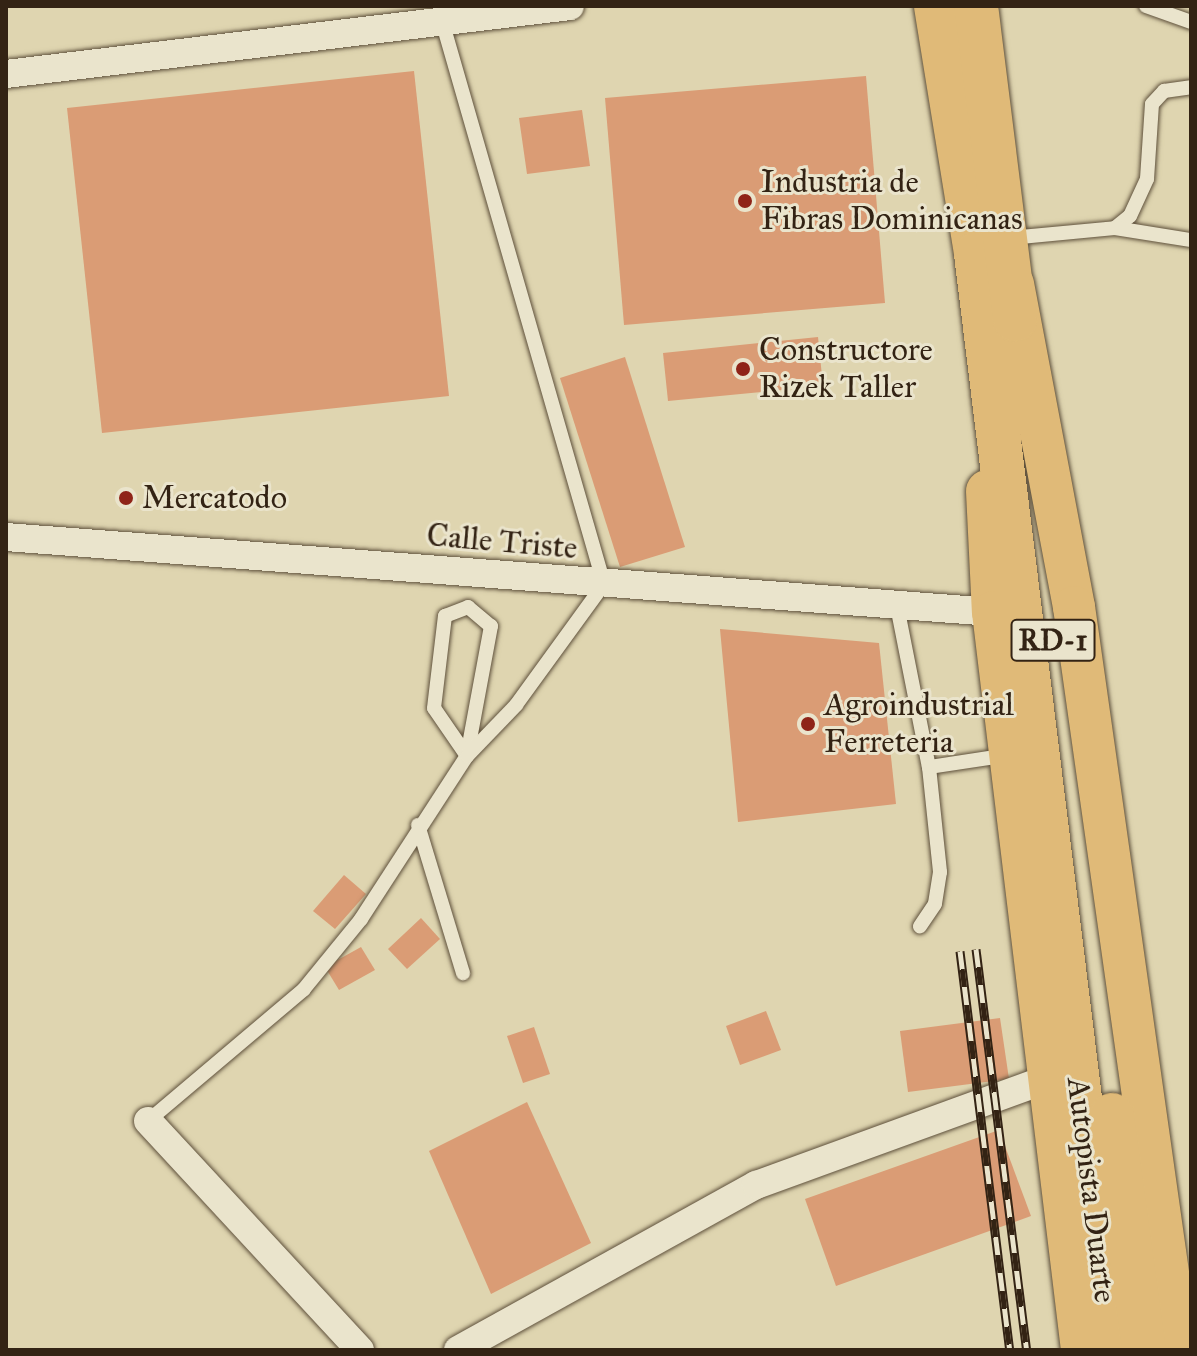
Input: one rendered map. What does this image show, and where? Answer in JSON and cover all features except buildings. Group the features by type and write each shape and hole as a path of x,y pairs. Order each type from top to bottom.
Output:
{"highway":[{"name":"RD-1","path":"936,6 996,247"},
{"name":"RD-1","path":"976,6 996,247 1086,1031"},
{"name":"Autopista Duarte","path":"1086,1031 1111,1350"},
{"name":"Autopista Duarte","path":"1086,1031 1144,1350"}],"main road":[{"path":"996,247 993,612 1052,1077 1082,1350"},
{"path":"996,247 1074,607 1179,1350"}],"street":[{"path":"6,74 570,6"},
{"name":"Calle Triste","path":"6,537 993,612"},
{"path":"458,1350 756,1185 1052,1077"},
{"path":"148,1121 360,1350"}],"lane":[{"path":"1146,6 1191,22"},
{"path":"148,1121 304,989 361,919 418,825 467,756 516,705 604,584 442,21"},
{"path":"1115,228 1130,216 1147,179 1152,104 1164,91 1191,87"},
{"path":"996,247 1115,228 1191,240"},
{"path":"897,606 929,767 940,872 935,904 920,926"},
{"path":"468,607 491,626 467,756 434,708 445,616 468,607"},
{"path":"929,767 1011,754"},
{"path":"418,825 463,973"}],"railway":[{"path":"976,949 1027,1350"},
{"path":"960,951 1010,1350"}],"place":[{"name":"Industria de Fibras Dominicanas","path":"745,201"},
{"name":"Constructore Rizek Taller","path":"743,369"},
{"name":"Mercatodo","path":"126,498"},
{"name":"Agroindustrial Ferreteria","path":"808,724"}]}
